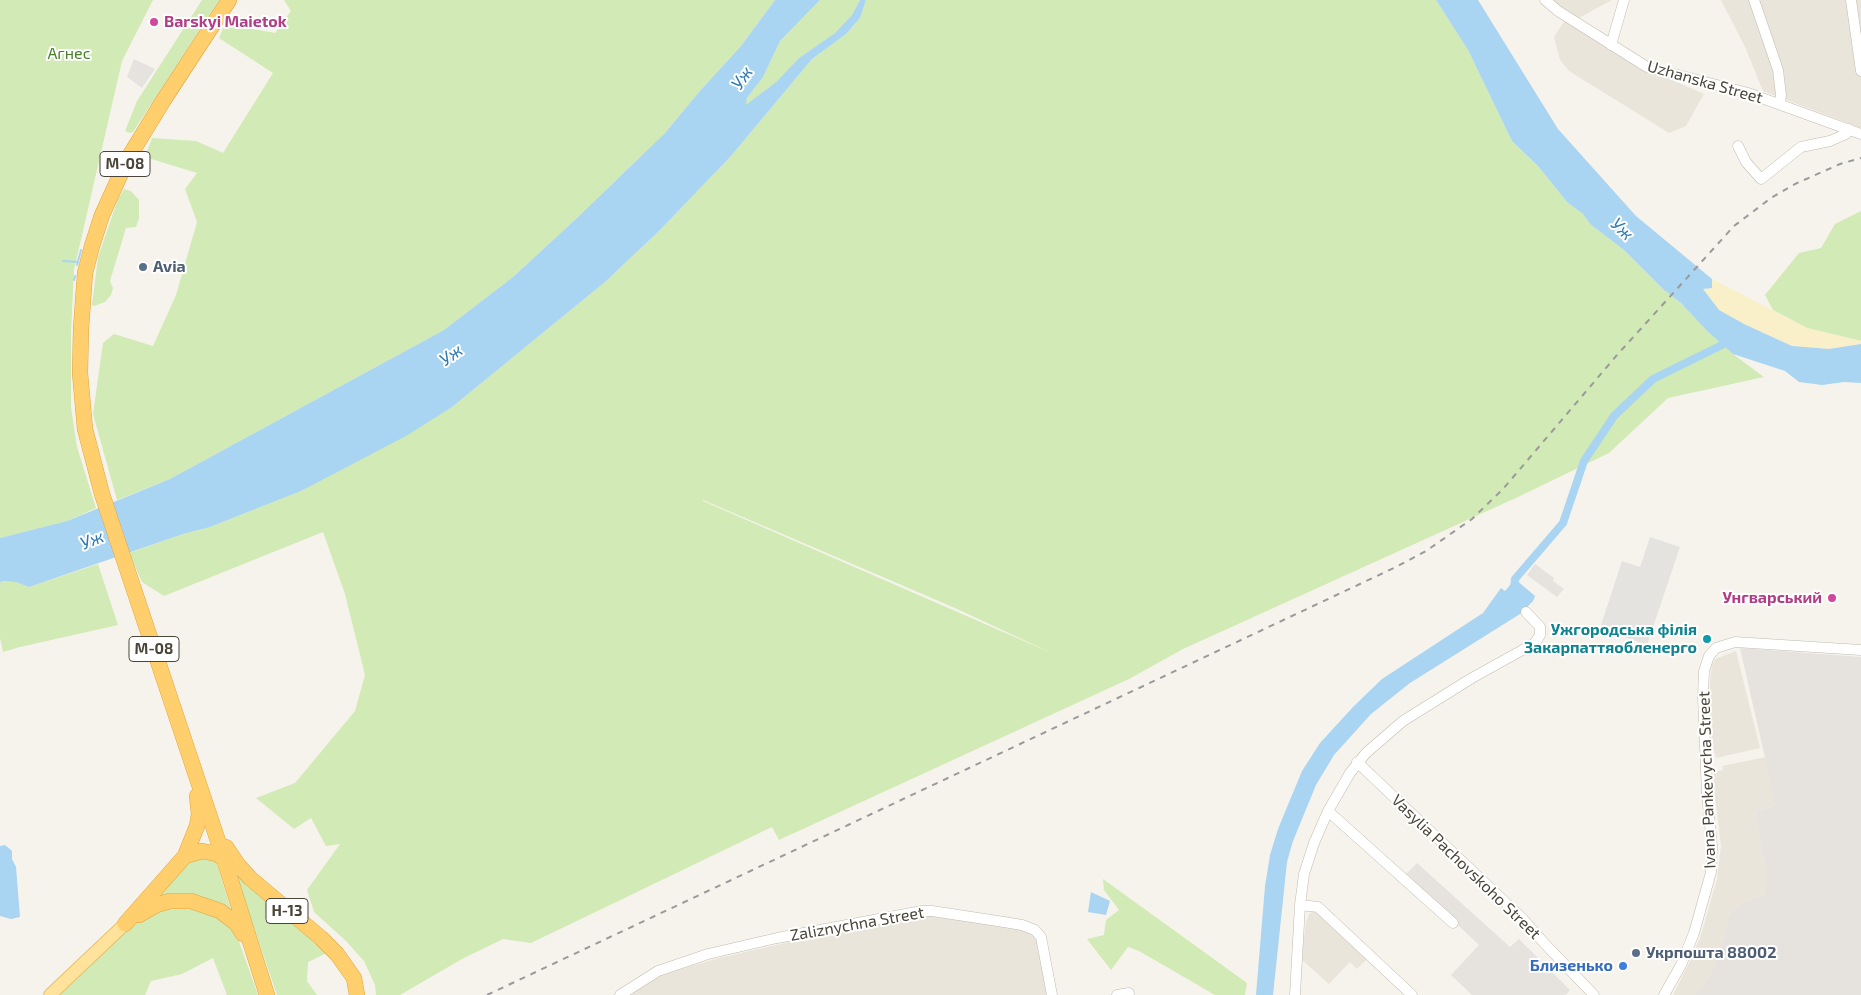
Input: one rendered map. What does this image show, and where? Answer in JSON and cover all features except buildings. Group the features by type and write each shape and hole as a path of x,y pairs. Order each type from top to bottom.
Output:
{"highway":[{"name":"М-08","path":"229,0 127,160 102,215 86,273 82,302 80,373 85,430 96,473 214,827 249,943 267,995"},
{"path":"125,924 185,856 195,833 198,814 194,770"},
{"name":"Н-13","path":"214,827 238,865 250,878 321,938 337,954 354,978 357,995"},
{"path":"185,856 202,851 217,854 224,859"},
{"path":"125,924 156,905 170,901 191,900 205,904 229,917 249,943"}],"main road":[{"path":"50,995 125,924"}],"street":[{"name":"Uzhanska Street","path":"1546,0 1558,11 1647,67 1748,93 1861,134"},
{"path":"1611,45 1624,0"},
{"path":"1754,0 1778,70 1781,94 1780,104"},
{"path":"1851,0 1861,71"},
{"path":"1738,146 1746,162 1761,179 1801,148 1830,142 1846,134 1849,129"},
{"path":"1295,995 1300,905 1304,874 1314,843 1328,811 1357,762 1382,738 1417,712 1472,678 1535,643 1540,635 1540,627 1526,612"},
{"name":"Ivana Pankevycha Street","path":"1664,995 1681,965 1694,933 1711,872 1712,846 1707,794 1703,697 1706,664 1716,648 1730,643 1747,642 1861,650"},
{"name":"Vasylia Pachovskoho Street","path":"1357,762 1523,919 1594,995"},
{"path":"1328,811 1453,922"},
{"path":"1300,905 1318,907 1412,995"},
{"name":"Zaliznychna Street","path":"620,995 658,971 708,954 776,938 922,910 1022,925 1034,930 1041,937 1052,995"},
{"path":"1118,995 1129,993"}],"shaded area":[{"path":"1552,0 1612,0 1577,19"},
{"path":"1721,0 1861,0 1861,128 1763,91 1745,47"},
{"path":"1565,20 1647,69 1704,94 1686,126 1669,133 1569,71 1560,60 1554,37"},
{"path":"134,59 155,69 142,88 127,77"},
{"path":"1650,537 1680,547 1647,645 1600,628 1622,561 1640,567"},
{"path":"1535,564 1554,578 1553,581 1564,589 1557,597 1527,575"},
{"path":"1740,648 1861,657 1861,995 1694,995 1709,978 1721,951 1730,912 1743,902 1765,895 1765,866 1755,811 1776,806"},
{"path":"1736,651 1760,748 1716,758 1712,743 1710,681 1712,666 1715,659"},
{"path":"1766,757 1776,806 1755,811 1765,866 1765,895 1743,902 1730,912 1721,951 1709,978 1694,995 1673,995 1701,935 1717,879 1721,846 1712,772 1723,770 1722,766"},
{"path":"1417,863 1510,947 1519,939 1570,990 1566,995 1472,995 1451,975 1479,945 1405,875"},
{"path":"1314,911 1320,913 1368,958 1357,969 1350,962 1329,984 1301,959 1306,922 1309,914"},
{"path":"936,914 977,923 1033,931 1036,934 1050,995 626,995 661,975 719,958 807,938"}],"green space":[{"name":"Агнес","path":"0,0 153,0 122,61 74,270 71,333 71,407 77,447 96,508 67,521 0,538"},
{"path":"202,0 219,0 133,132 125,131 137,101"},
{"path":"284,0 775,0 741,46 665,133 513,277 444,330 170,479 117,500 93,414 103,343 114,334 153,346 176,295 197,222 185,189 197,173 145,157 152,138 196,141 223,153 273,73 219,38 225,24 275,33 291,11"},
{"path":"820,0 860,0 852,15 835,33 799,58 776,82 745,106 747,98 763,77 780,41"},
{"path":"866,0 1436,0 1468,50 1512,141 1538,166 1567,202 1583,214 1590,224 1624,250 1733,354 1764,377 1668,398 1609,453 1518,497 1183,649 1129,679 779,840 772,827 531,943 503,939 462,959 400,995 376,995 375,985 364,961 346,941 314,912 307,890 340,844 326,846 311,818 294,829 256,798 295,783 355,711 365,675 345,594 323,532 164,596 142,582 129,553 183,534 210,527 301,491 452,407 605,282 660,230 731,156 812,59 846,34 860,18","holes":["703,500 955,608 1056,655"]},
{"path":"124,189 131,191 139,200 139,218 136,227 126,228 110,281 113,288 111,295 105,302 94,306 92,305 98,257 118,199"},
{"path":"1861,211 1861,341 1807,328 1773,310 1765,295 1799,253 1821,248 1835,224"},
{"path":"98,564 118,625 3,652 0,638 0,583 2,581 16,582 29,587"},
{"path":"198,857 216,861 232,913 154,903 185,863"},
{"path":"235,872 329,952 308,962 307,981 317,995 277,995"},
{"path":"1103,879 1247,983 1245,995 1215,995 1139,951 1128,947 1111,970 1087,939 1104,935 1106,920 1119,910 1104,890"},
{"path":"181,904 217,913 236,933 258,995 227,995 213,958 182,974 151,981 145,995 59,995 130,926 149,912"}],"sand":[{"path":"1712,279 1807,328 1861,341 1861,344 1829,349 1792,346 1719,310 1703,289 1711,288"}],"water":[{"name":"Уж","path":"775,0 820,0 780,41 763,77 747,98 746,105 776,82 799,58 835,33 852,15 860,0 866,0 860,18 846,34 812,59 731,156 660,230 605,282 452,407 406,436 301,491 210,527 183,534 29,587 16,582 2,581 0,583 0,538 67,521 170,479 444,330 513,277 665,133 741,46"},
{"name":"Уж","path":"1436,0 1478,0 1558,129 1636,216 1712,279 1712,288 1703,289 1719,310 1792,346 1829,349 1861,344 1861,383 1844,382 1822,385 1799,382 1785,371 1733,354 1707,331 1681,303 1664,290 1624,250 1590,224 1583,214 1567,202 1538,166 1512,141 1468,50"},
{"path":"1515,579 1535,596 1533,601 1520,614 1410,683 1371,714 1334,755 1316,785 1293,841 1287,862 1273,995 1256,995 1265,886 1270,855 1278,829 1302,771 1320,743 1382,679 1483,613 1501,588 1505,591"},
{"path":"5,845 12,851 12,859 16,867 20,917 11,919 0,916 0,846"},
{"path":"1091,892 1110,901 1106,915 1088,912"}],"waterway":[{"path":"77,265 81,250"},
{"path":"63,261 78,262"},
{"path":"74,280 75,276"},
{"path":"1514,589 1515,579 1563,523 1584,461 1614,416 1653,379 1730,341"}],"railway":[{"path":"487,995 1396,567 1426,551 1472,519 1503,489 1617,355 1734,226 1771,198 1795,184 1840,164 1861,158"}],"place":[{"name":"Barskyi Maietok","path":"154,22"},
{"name":"Avia","path":"143,267"},
{"name":"Унгварський","path":"1832,598"},
{"name":"Ужгородська філія Закарпаттяобленерго","path":"1707,639"},
{"name":"Укрпошта 88002","path":"1636,953"},
{"name":"Близенько","path":"1623,966"}]}
